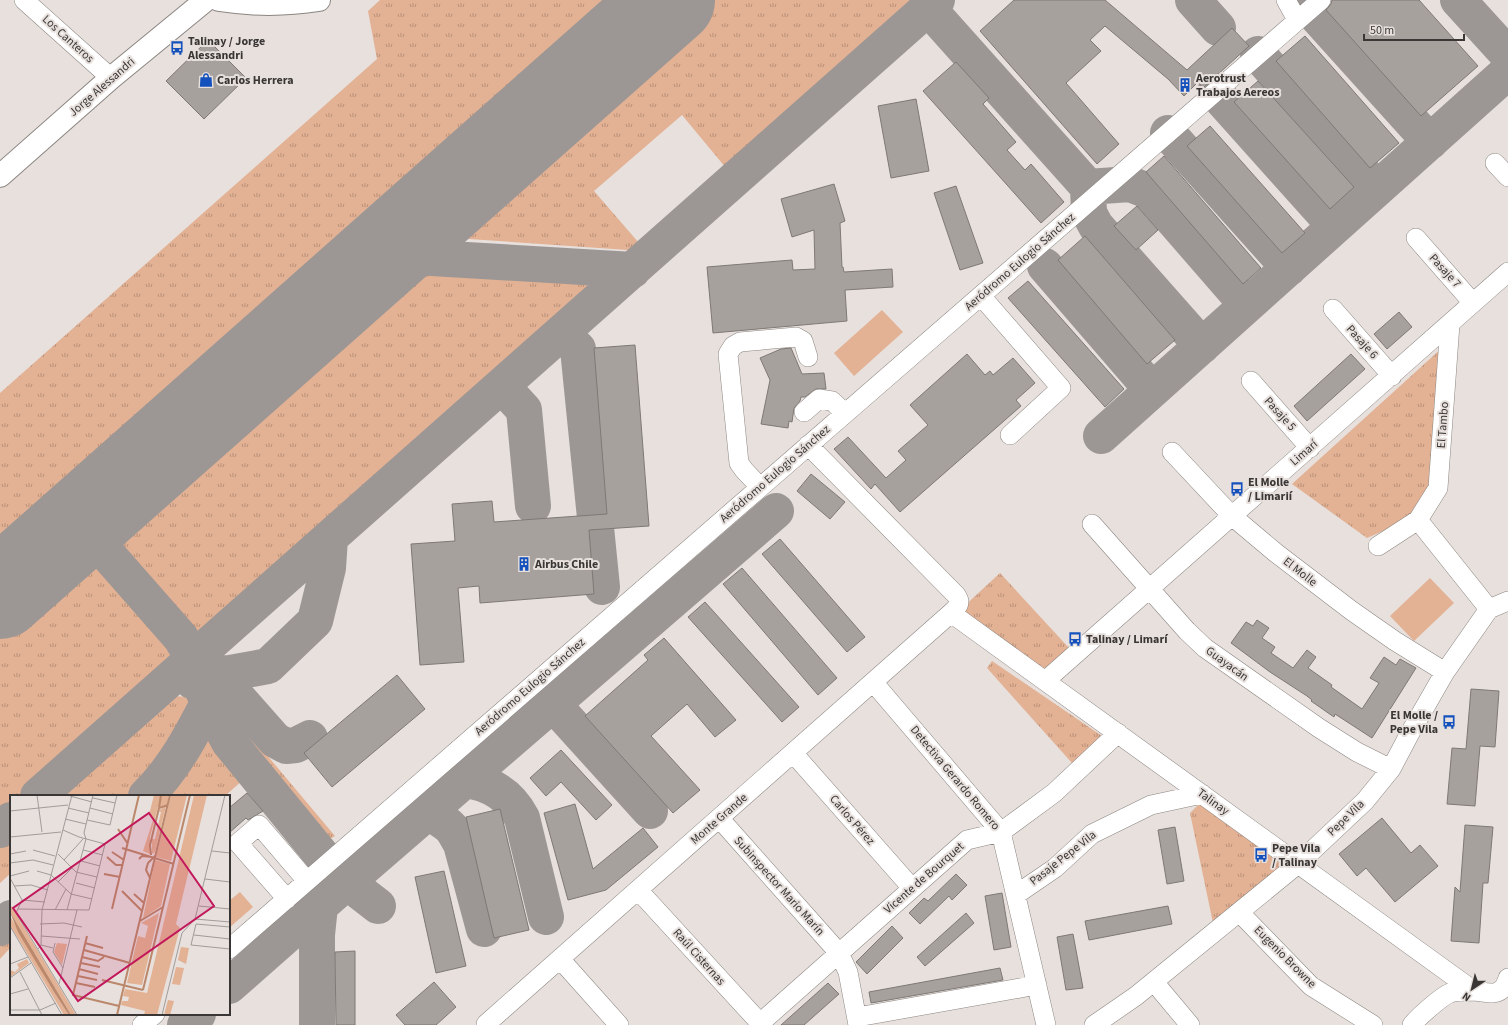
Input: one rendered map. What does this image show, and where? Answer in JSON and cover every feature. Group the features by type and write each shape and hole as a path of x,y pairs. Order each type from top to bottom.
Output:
{"main road":[{"name":"Jorge Alessandri","path":"0,176 111,78 206,0"},
{"path":"219,0 284,3 319,0"}],"street":[{"name":"Los Canteros","path":"24,0 111,78"},
{"path":"1286,0 1297,20"},
{"name":"Aeródromo Eulogio Sánchez","path":"230,948 1321,0"},
{"path":"1495,163 1508,177"},
{"name":"Pasaje 7","path":"1416,238 1474,303"},
{"name":"Limarí","path":"1045,681 1508,272"},
{"path":"981,296 1061,388 1010,435"},
{"name":"Pasaje 6","path":"1333,309 1392,376"},
{"name":"El Tambo","path":"1378,546 1418,520 1438,488 1450,324"},
{"path":"760,487 739,463 728,354 733,346 740,342 796,337 803,341 808,357"},
{"name":"Pasaje 5","path":"1251,381 1310,448"},
{"path":"804,412 818,399 832,400 845,413"},
{"path":"808,445 956,595 959,600 959,604 951,613"},
{"name":"El Molle","path":"1172,452 1232,516 1298,571 1395,641 1445,672"},
{"path":"1418,520 1489,609 1508,601"},
{"name":"Guayacán","path":"1092,524 1187,631 1210,652 1319,728 1357,752 1391,769"},
{"name":"Pepe Vila","path":"1094,1025 1154,982 1298,864 1365,801 1391,769 1445,672 1489,609"},
{"name":"Talinay","path":"951,613 1474,991"},
{"name":"Monte Grande","path":"487,1024 951,613"},
{"name":"Detectiva Gerardo Romero","path":"873,682 1001,832 1017,894 1046,1025"},
{"name":"Vicente de Bourquet","path":"759,1024 967,840 1001,832 1054,793 1118,733"},
{"name":"Carlos Pérez","path":"793,753 912,888"},
{"name":"Pasaje Pepe Vila","path":"1017,894 1054,868 1092,834 1151,805 1202,794"},
{"name":"Subinspector Mario Marín","path":"719,818 839,953"},
{"path":"287,899 238,843 259,825 307,881"},
{"name":"Raúl Cisternas","path":"638,890 759,1024"},
{"name":"Eugenio Browne","path":"1239,912 1311,986 1373,1025"},
{"path":"839,953 848,972 858,1021 1037,985"},
{"path":"560,959 619,1025"},
{"path":"1412,1025 1418,1017 1450,993 1474,991 1491,994 1505,986 1508,978"},
{"path":"1154,982 1190,1025"},
{"name":"Pepe Vila","path":"1108,1025 1136,996"},
{"path":"142,1025 154,1015"}],"green space":[{"path":"380,0 614,0 0,543 0,393 377,59 368,11"},
{"path":"705,0 916,0 726,168 682,115 594,191 639,243 628,250 454,238 448,234 447,229"},
{"path":"433,265 586,272 593,276 595,286 308,538 199,641 109,536 394,277"},
{"path":"882,310 903,332 854,376 834,353"},
{"path":"1443,347 1431,485 1414,513 1390,528 1367,538 1292,484"},
{"path":"88,553 177,655 176,666 119,709 23,795 10,795 10,807 0,816 0,632"},
{"path":"1000,573 1069,648 1042,673 960,610"},
{"path":"1430,578 1454,603 1414,641 1390,616"},
{"path":"992,661 1102,736 1072,763 987,668"},
{"path":"174,696 187,697 194,704 183,736 149,784 139,795 51,795 102,749 158,702"},
{"path":"229,710 335,836 328,840 232,730"},
{"path":"207,722 244,779 226,795 156,795 166,783"},
{"path":"1200,803 1284,866 1213,923 1190,813"},
{"path":"10,833 10,874 0,883 0,842"},
{"path":"240,892 253,907 230,927 230,900"},
{"path":"10,931 10,948 0,959 0,939"}],"building":[{"path":"1014,0 1105,0 1187,70 1232,28 1249,46 1203,88 1198,82 1184,96 1168,79 1105,26 1090,40 1101,51 1066,83 1119,144 1097,164 980,31"},
{"path":"1332,0 1419,0 1478,66 1421,116 1326,10 1331,4"},
{"path":"1305,36 1399,143 1370,168 1276,61"},
{"name":"Carlos Herrera","path":"208,40 246,78 204,119 166,81"},
{"path":"956,62 989,98 983,104 1016,142 1007,150 1025,170 1031,164 1064,202 1041,223 923,91"},
{"path":"1258,81 1354,187 1330,209 1234,102"},
{"path":"916,99 929,171 891,178 878,106"},
{"path":"1210,126 1305,233 1282,253 1187,146"},
{"path":"1164,156 1261,268 1243,284 1146,172"},
{"path":"834,184 845,221 840,223 842,267 844,272 892,269 893,287 845,290 847,321 713,333 707,267 792,260 793,270 815,269 814,230 792,237 781,199"},
{"path":"956,186 983,263 960,270 934,193"},
{"path":"1137,206 1158,230 1136,250 1114,226"},
{"path":"1085,236 1175,340 1147,364 1058,260"},
{"path":"1028,281 1124,389 1105,407 1008,298"},
{"path":"1399,312 1412,327 1387,349 1374,334"},
{"path":"635,345 649,526 589,530 594,594 480,603 479,586 458,588 464,662 420,665 411,544 455,541 452,504 492,501 494,522 607,514 594,348"},
{"path":"791,348 802,374 824,373 826,389 816,389 805,397 801,397 800,401 794,408 792,422 789,421 788,428 761,424 770,380 760,358 781,349"},
{"path":"967,354 985,375 990,371 993,375 1013,358 1035,383 1016,400 1021,406 900,512 875,484 871,489 834,449 848,437 886,478 906,460 898,451 928,425 910,405"},
{"path":"1351,354 1365,369 1307,421 1294,406"},
{"path":"811,474 845,502 830,519 797,491"},
{"path":"780,539 865,637 847,652 762,554"},
{"path":"742,568 837,678 818,695 723,584"},
{"path":"705,602 799,707 782,722 688,617"},
{"path":"1257,620 1269,628 1262,638 1275,647 1271,653 1293,668 1307,650 1316,657 1308,668 1332,685 1331,687 1362,709 1379,683 1370,678 1384,657 1396,665 1400,659 1416,668 1372,738 1335,714 1334,717 1311,701 1312,700 1307,696 1270,672 1231,643 1246,622 1253,626"},
{"path":"664,638 736,720 715,737 687,704 651,736 700,790 673,813 585,716 648,660 644,655"},
{"path":"397,675 425,709 332,787 304,753"},
{"path":"1471,689 1499,691 1495,747 1480,746 1475,806 1447,804 1452,748 1466,749"},
{"path":"561,750 612,805 596,820 561,782 546,796 530,778"},
{"path":"247,793 263,811 248,820 246,818 230,832 230,807"},
{"path":"575,804 593,869 643,828 658,847 606,890 568,900 544,813"},
{"path":"500,809 529,930 494,938 466,817"},
{"path":"1382,818 1411,853 1420,845 1438,866 1395,902 1366,868 1357,876 1339,854"},
{"path":"1465,825 1493,827 1488,883 1483,883 1479,943 1451,941 1455,887 1460,892"},
{"path":"1175,827 1184,881 1167,884 1158,830"},
{"path":"444,871 466,966 436,973 415,877"},
{"path":"956,874 967,885 952,900 949,896 920,924 909,913 924,898 928,901"},
{"path":"1002,893 1011,947 994,950 985,896"},
{"path":"1168,906 1172,924 1089,940 1085,921"},
{"path":"966,913 974,923 925,966 917,957"},
{"path":"892,926 903,938 867,974 856,962"},
{"path":"1073,934 1083,988 1066,990 1057,937"},
{"path":"355,951 355,1025 336,1025 335,952"},
{"path":"1000,968 1003,980 871,1003 869,992"},
{"path":"434,982 456,1007 436,1025 405,1025 396,1015"},
{"path":"828,983 839,994 804,1025 781,1025"}],"taxiway":[{"path":"39,795 937,0"},
{"path":"1193,0 1218,28"},
{"path":"1458,0 1508,55"},
{"path":"928,8 1088,187 1089,213 1096,226 1202,346"},
{"path":"1310,9 1430,142"},
{"path":"1258,54 1377,189"},
{"path":"1101,436 1508,70"},
{"path":"1215,92 1335,226"},
{"path":"1168,133 1289,268"},
{"path":"1088,187 1130,184 1148,191 1247,305"},
{"path":"382,255 633,270"},
{"path":"1045,266 1152,390"},
{"path":"562,333 578,349 602,587"},
{"path":"502,386 524,410 533,506"},
{"path":"230,985 776,511"},
{"path":"80,523 181,638 193,659 196,673 208,703 229,742 328,863 347,882 378,906"},
{"path":"176,674 230,673 268,666 315,621 328,568 330,538"},
{"path":"192,681 214,683 229,688 275,740 286,746 296,745 310,738"},
{"path":"147,795 173,764 208,703"},
{"path":"553,704 650,811"},
{"path":"465,780 483,784 499,792 512,803 522,818 546,917"},
{"path":"428,811 448,825 453,830 461,844 484,929"},
{"path":"0,830 10,821"},
{"path":"317,1025 317,935 320,906"},
{"path":"0,928 10,919"},
{"path":"185,1025 197,1015"}],"runway":[{"path":"0,594 670,0"}],"place":[{"name":"Talinay / Jorge Alessandri","path":"177,48"},
{"name":"Carlos Herrera","path":"206,80"},
{"name":"Aerotrust Trabajos Aereos","path":"1185,85"},
{"name":"El Molle / Limarií","path":"1237,489"},
{"name":"Airbus Chile","path":"524,564"},
{"name":"Talinay / Limarí","path":"1075,639"},
{"name":"El Molle / Pepe Vila","path":"1449,722"},
{"name":"Pepe Vila / Talinay","path":"1261,855"}]}
